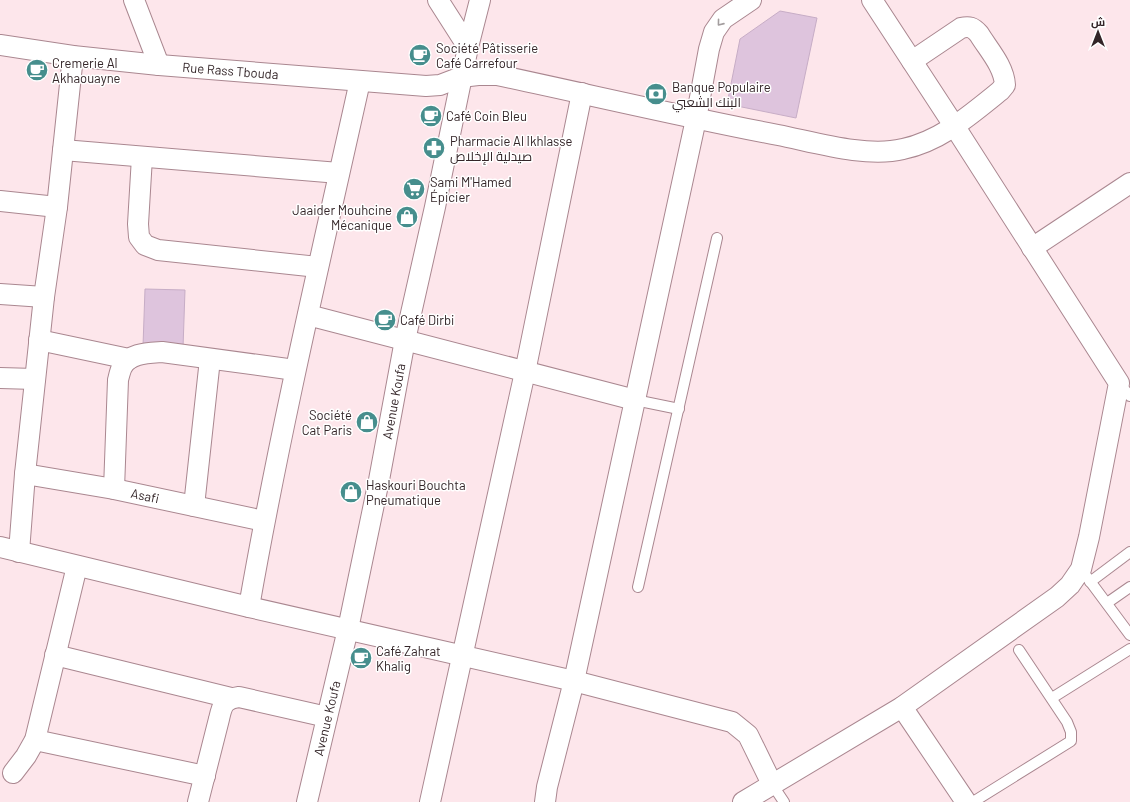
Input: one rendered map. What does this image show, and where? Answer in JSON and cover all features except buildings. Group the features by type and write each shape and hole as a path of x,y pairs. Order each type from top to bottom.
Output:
{"street":[{"path":"134,0 159,65"},
{"path":"438,0 468,47"},
{"name":"Avenue Koufa","path":"307,802 348,629 379,480 405,340 435,207 461,77 480,0"},
{"path":"545,802 547,787 574,681 696,119 709,49 714,32 723,19 751,0"},
{"path":"743,802 902,707 1057,597 1070,585 1086,576 1089,538 1124,390 872,0"},
{"name":"Rue Rass Tbouda","path":"1,41 73,56 159,65 426,86 440,84 461,77 497,75 696,119 843,148 880,152 902,150 923,143 955,127 1000,91 1005,85 1002,70 979,34 974,28 968,26 961,28 912,61"},
{"path":"73,56 57,207 39,340 25,474 9,550 574,681 732,722 748,736 772,784"},
{"path":"249,606 264,521 295,370 360,81"},
{"path":"430,802 524,372 582,93"},
{"path":"63,150 339,173"},
{"path":"142,157 138,224 139,237 145,245 158,250 318,267"},
{"path":"1032,248 1130,183"},
{"path":"0,202 57,207"},
{"path":"0,294 44,297"},
{"path":"308,315 634,400"},
{"path":"39,340 129,359"},
{"path":"114,489 118,380 122,367 129,359 141,353 162,352 295,370"},
{"path":"194,506 210,358"},
{"path":"0,378 35,379"},
{"name":"Asafi","path":"25,474 114,489 264,521"},
{"path":"13,774 35,740 77,566"},
{"path":"55,655 231,698 239,698 327,717"},
{"path":"198,802 222,708 225,702 231,698"},
{"path":"902,707 966,802"},
{"path":"35,740 204,776"}],"lane":[{"path":"638,587 717,238"},
{"path":"634,400 679,409"},
{"path":"1130,552 1086,576 1130,635"},
{"path":"1106,603 1130,587"},
{"path":"1052,698 1130,649"},
{"path":"973,802 1071,741 1071,732 1067,722 1019,650"},
{"path":"772,784 784,802"}],"place":[{"name":"Société Pâtisserie Café Carrefour","path":"420,55"},
{"name":"Cremerie Al Akhaouayne","path":"37,70"},
{"name":"Banque Populaire البنك الشعبي","path":"656,94"},
{"name":"Café Coin Bleu","path":"431,116"},
{"name":"Pharmacie Al Ikhlasse صيدلية الإخلاص","path":"434,148"},
{"name":"Sami M'Hamed Épicier","path":"414,189"},
{"name":"Jaaider Mouhcine Mécanique","path":"407,217"},
{"name":"Café Dirbi","path":"385,320"},
{"name":"Société Cat Paris","path":"367,422"},
{"name":"Haskouri Bouchta Pneumatique","path":"351,492"},
{"name":"Café Zahrat Khalig","path":"361,658"}]}
